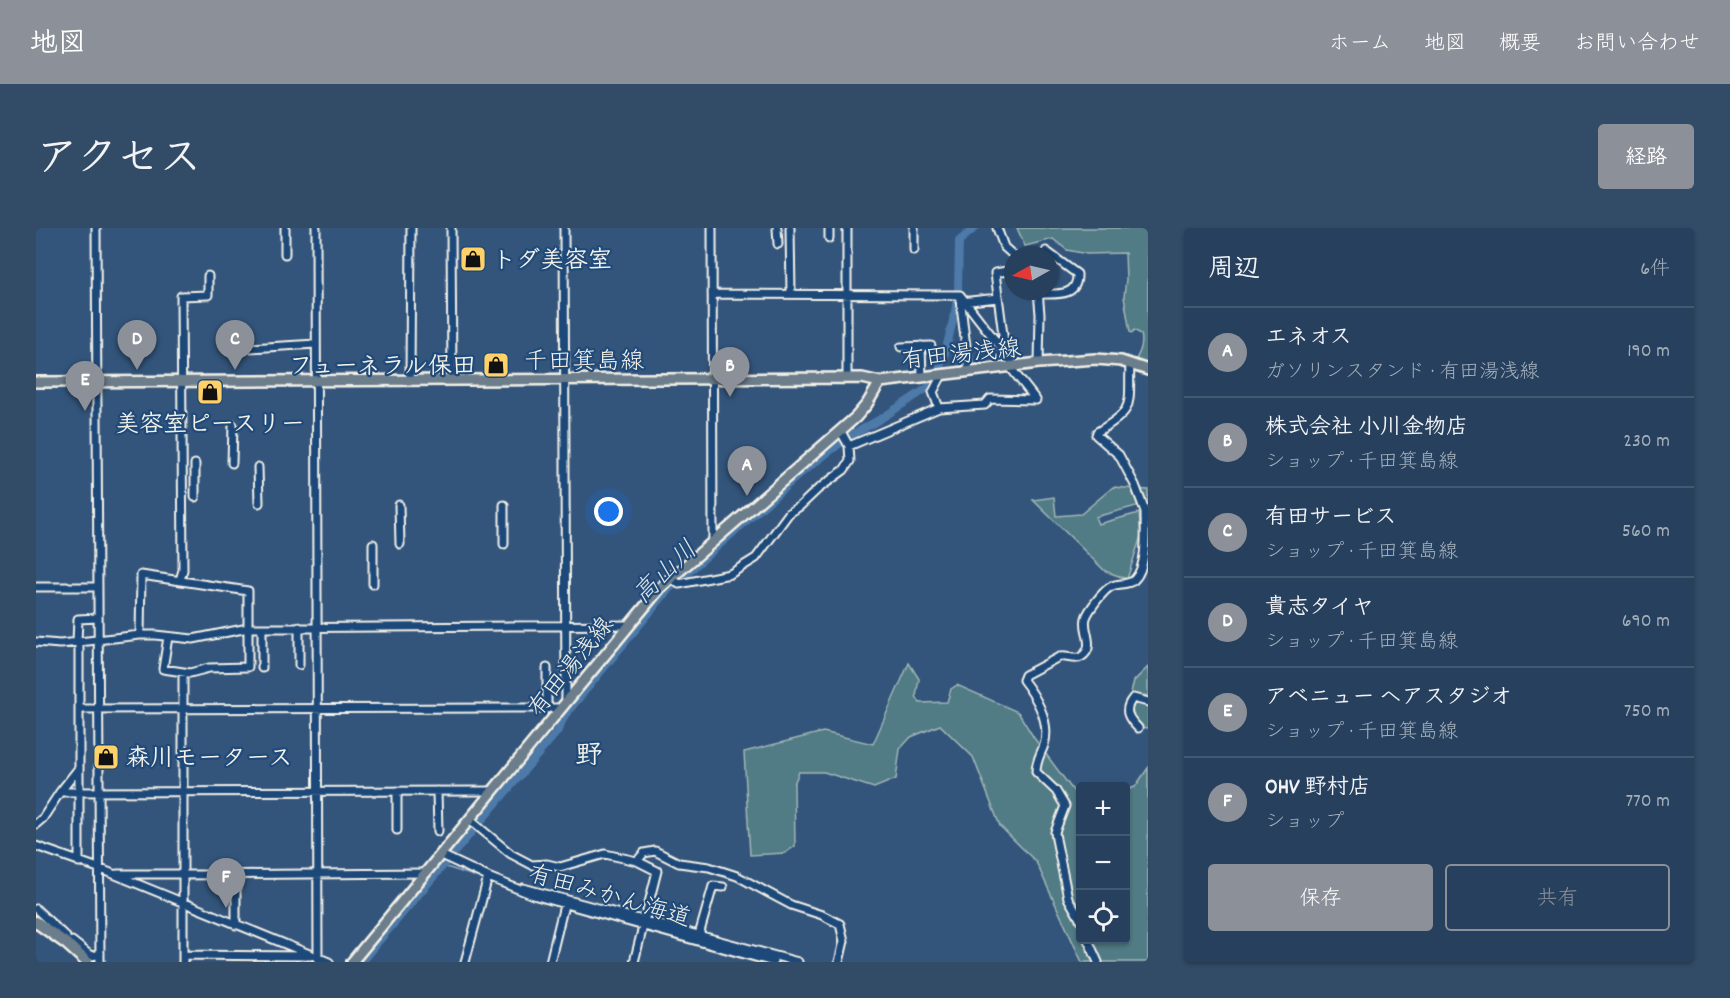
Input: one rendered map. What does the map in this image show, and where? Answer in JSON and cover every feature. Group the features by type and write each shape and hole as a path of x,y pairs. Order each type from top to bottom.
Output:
{"highway":[{"path":"36,922 68,941 87,962"}],"main road":[{"name":"有田湯浅線","path":"352,962 657,591 713,540 845,439 880,382 1039,363 1096,359 1130,364 1148,370"},
{"name":"千田箕島線","path":"36,382 847,378 867,378 880,382"}],"street":[{"path":"96,228 100,962"},
{"path":"285,228 285,254"},
{"path":"315,228 318,873 316,958"},
{"path":"410,380 411,228"},
{"path":"451,228 452,380"},
{"path":"79,709 547,709 563,705 566,626 561,379 564,228"},
{"path":"712,228 713,540"},
{"path":"777,228 778,244"},
{"path":"790,228 791,294"},
{"path":"829,228 830,238"},
{"path":"847,228 847,378"},
{"path":"914,228 914,250"},
{"path":"997,228 1004,247"},
{"path":"1058,260 1077,274 1077,280 1074,289 1058,292"},
{"path":"1004,272 995,273 1005,353"},
{"path":"180,580 183,570 181,296 208,296 208,276"},
{"path":"712,294 847,294 962,300 998,298"},
{"path":"671,577 679,584 724,575 756,558 789,513 844,470 850,461 845,439 939,408 985,405 990,399 1036,400 1005,353 962,300"},
{"path":"962,300 969,372"},
{"path":"1039,300 1039,363"},
{"path":"250,348 316,344"},
{"path":"921,346 922,377"},
{"path":"901,347 931,346"},
{"path":"1076,912 1068,898 1055,832 1065,806 1056,791 1036,772 1036,762 1044,744 1044,731 1041,711 1035,695 1023,680 1025,675 1059,657 1074,659 1087,650 1089,645 1085,621 1087,615 1108,588 1128,582 1137,575 1144,555 1147,515 1135,484 1119,455 1096,435 1097,432 1120,418 1129,407 1130,364"},
{"path":"938,375 933,392 939,408"},
{"path":"232,463 233,425"},
{"path":"195,464 195,497"},
{"path":"258,467 259,503"},
{"path":"399,505 400,544"},
{"path":"504,505 504,544"},
{"path":"373,544 373,584"},
{"path":"140,635 141,575 248,591 248,667 209,668 190,673 163,669 168,637"},
{"path":"36,587 98,586"},
{"path":"79,862 78,619 98,618"},
{"path":"36,642 60,644 140,635 193,639 248,628 629,625"},
{"path":"299,627 299,665"},
{"path":"262,628 262,668"},
{"path":"547,669 547,709"},
{"path":"183,672 183,959 316,958"},
{"path":"1138,728 1129,717 1127,707 1133,698 1148,702"},
{"path":"36,824 80,768"},
{"path":"397,791 397,830"},
{"path":"437,791 438,831"},
{"path":"60,792 492,791"},
{"path":"470,820 512,854 532,864 560,867 605,854 637,861 657,872 634,962"},
{"path":"36,846 100,869 329,962"},
{"path":"637,861 644,853 655,851 679,863 708,867 737,876 791,905 822,915 840,924 844,932 839,962"},
{"name":"有田みかん海道","path":"442,855 509,886 644,923 772,962"},
{"path":"112,874 426,873"},
{"path":"236,874 236,925"},
{"path":"465,962 488,877"},
{"path":"699,935 713,886 723,887"},
{"path":"550,962 565,901"},
{"path":"36,909 68,941 91,956 97,956 100,953"},
{"path":"644,923 699,935 798,962"},
{"path":"1090,944 1098,962"}],"green space":[{"path":"1017,228 1148,228 1148,362 1140,366 1134,363 1142,338 1141,334 1134,330 1130,332 1124,297 1125,253 1087,254 1067,250 1053,239 1025,246"},
{"path":"1113,487 1148,490 1148,503 1095,517 1098,524 1139,513 1141,536 1127,579 1105,571 1033,500 1054,497 1056,516 1081,514"},
{"path":"909,663 919,679 916,696 920,703 947,702 951,689 957,685 1018,712 1034,738 1076,795 1076,944 1130,944 1130,789 1135,787 1148,768 1148,962 1082,962 1036,862 1000,826 973,757 940,725 911,737 900,749 896,779 874,788 824,772 799,772 794,784 795,846 785,853 750,855 744,752 823,732 873,744"},
{"path":"1148,667 1148,695 1130,696 1134,681"},
{"path":"1131,701 1148,704 1148,728 1140,727 1129,715"}],"waterway":[{"path":"100,228 100,369"},
{"path":"560,228 561,374"},
{"name":"高山川","path":"361,962 557,732 565,715 669,589 801,473 847,438 932,385 944,357 955,312 959,241 975,228"},
{"path":"561,382 562,623"},
{"path":"101,386 102,637"},
{"path":"562,628 563,689"},
{"path":"102,642 103,706"},
{"path":"103,711 103,790"},
{"path":"103,795 103,865"},
{"path":"443,866 480,878"},
{"path":"103,873 104,962"}],"place":[{"name":"トダ美容室","path":"473,259"},
{"name":"フューネラル保田","path":"496,365"},
{"name":"貴志タイヤ","path":"137,370"},
{"name":"有田サービス","path":"235,370"},
{"name":"美容室ピースリー","path":"210,392"},
{"name":"株式会社 小川金物店","path":"730,397"},
{"name":"アベニュー ヘアスタジオ","path":"85,411"},
{"name":"エネオス","path":"747,496"},
{"name":"森川モータース","path":"106,757"},
{"name":"OHV 野村店","path":"226,908"}],"district":[{"name":"野","path":"589,754"}]}
